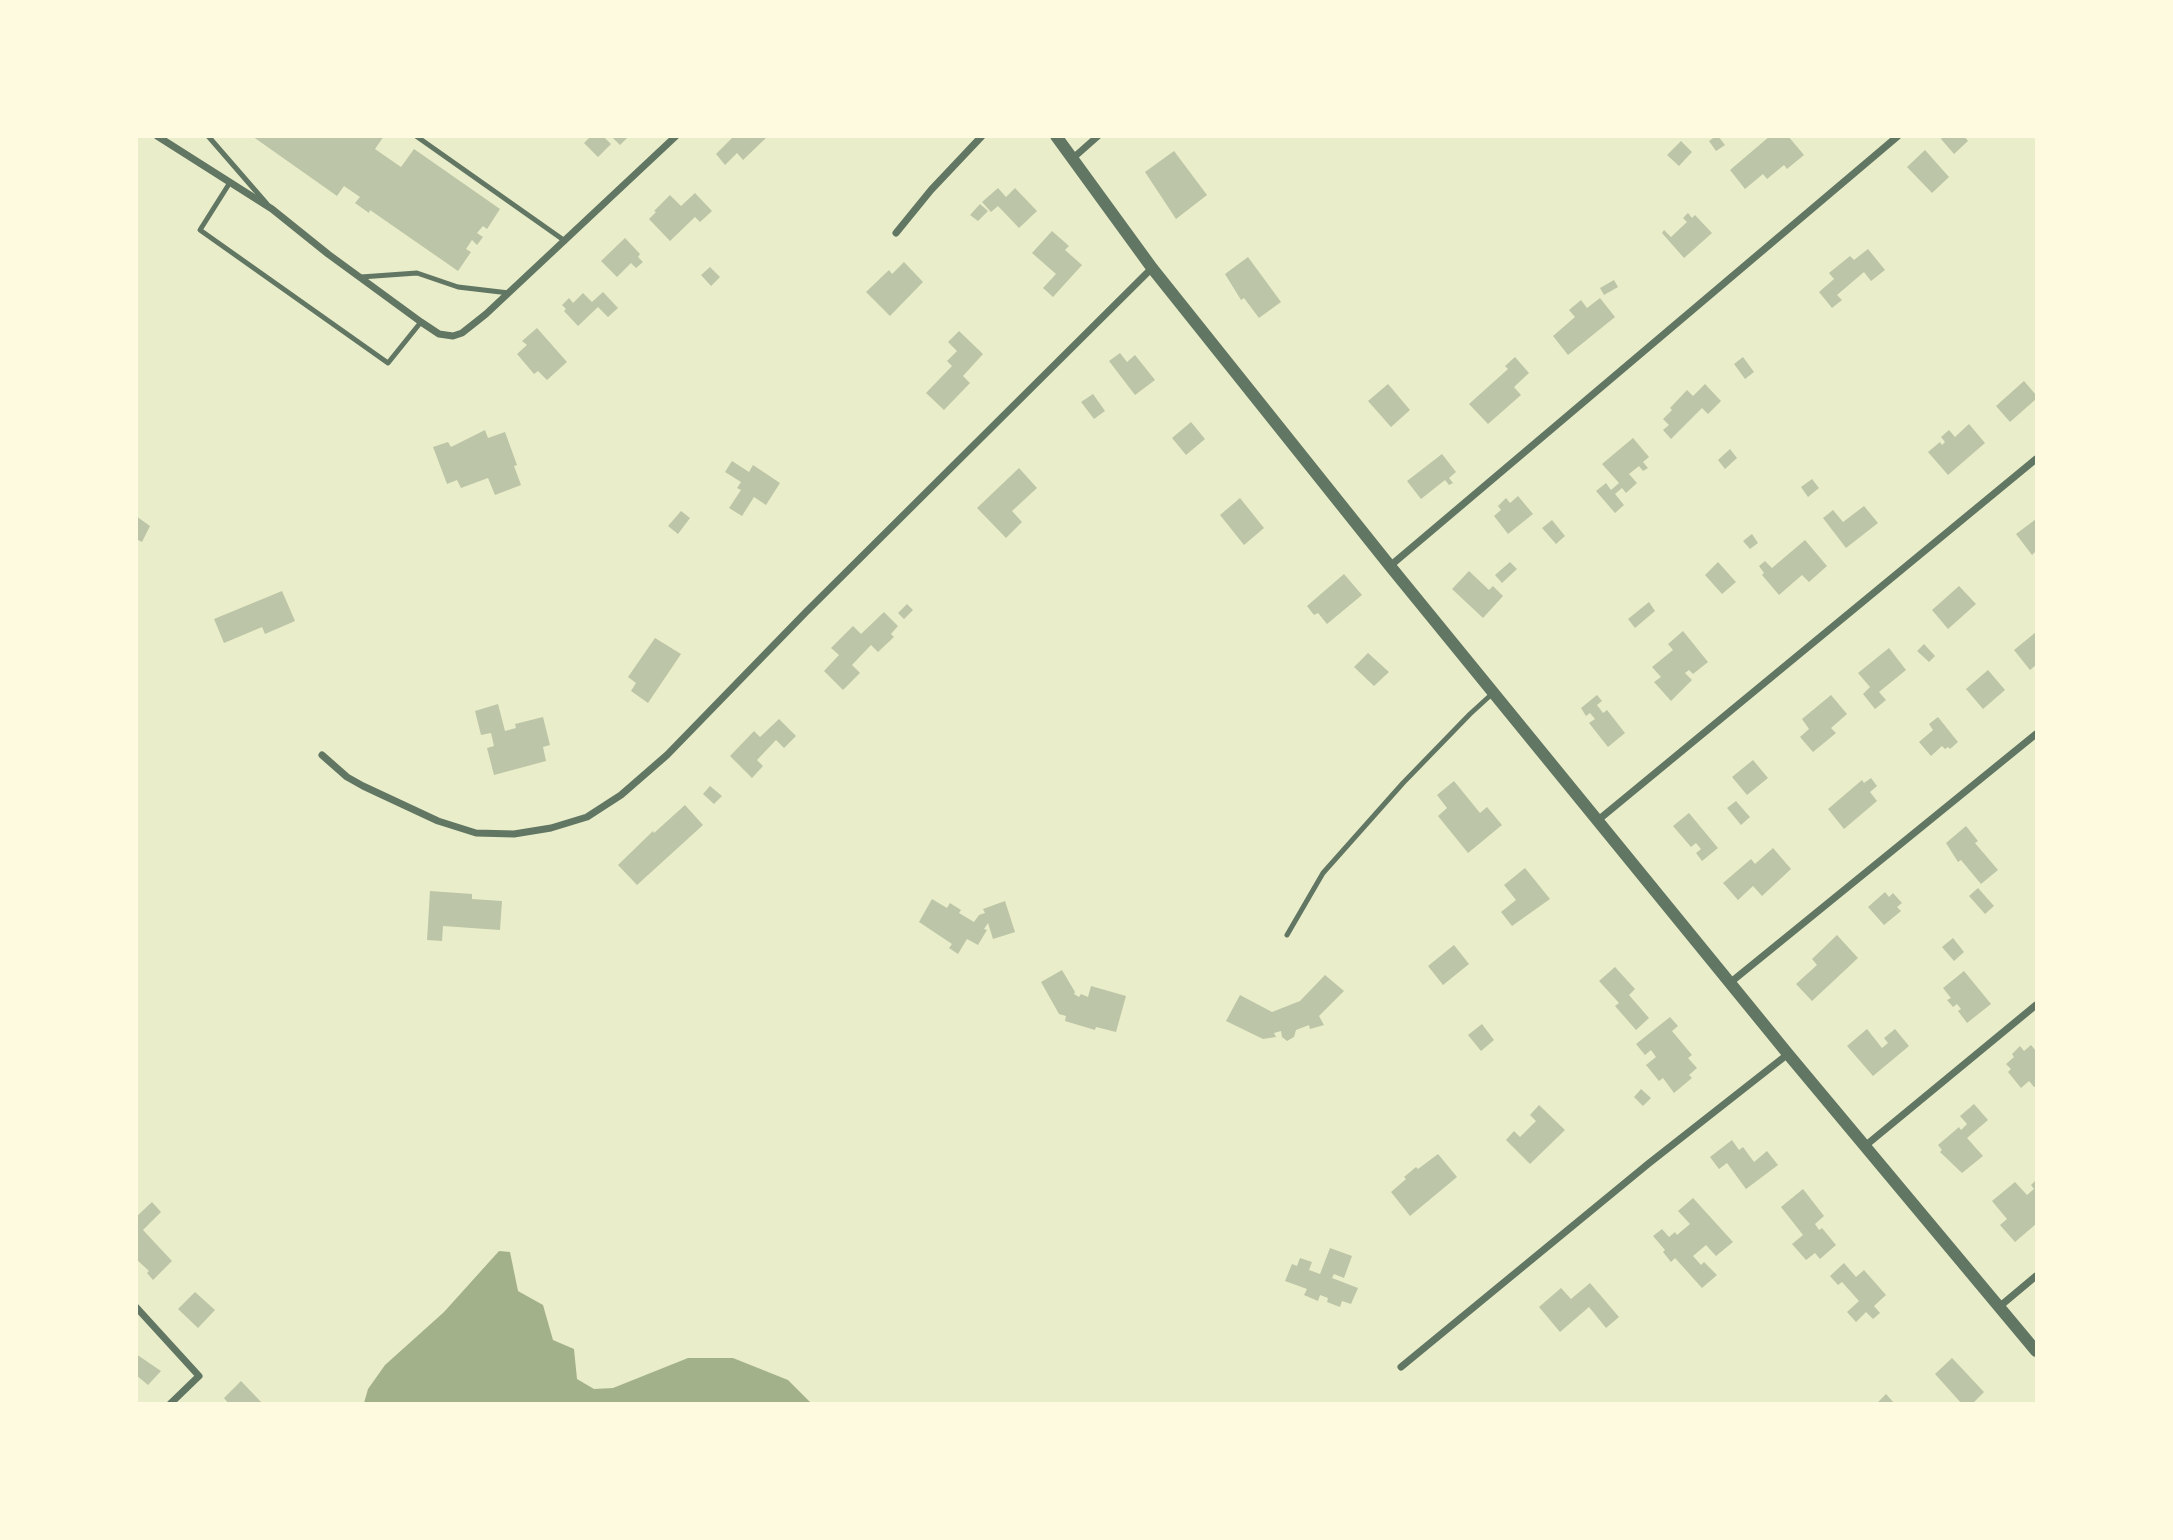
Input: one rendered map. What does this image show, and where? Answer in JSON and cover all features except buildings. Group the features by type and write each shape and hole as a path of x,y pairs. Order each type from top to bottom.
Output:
{"street":[{"path":"157,136 272,209 421,322 439,334 453,337 463,333 509,293 676,136"},
{"path":"896,233 931,190 982,136"},
{"path":"1056,136 1152,268 1390,566 1788,1054 2036,1351"},
{"path":"1072,159 1098,136"},
{"path":"1390,566 1898,136"},
{"path":"322,755 363,786 438,821 476,833 514,834 551,828 587,817 621,795 667,755 806,612 1152,268"},
{"path":"1597,821 2036,459"},
{"path":"1731,982 2036,734"},
{"path":"1865,1146 2036,1005"},
{"path":"1401,1367 1648,1164 1788,1054"},
{"path":"1999,1307 2036,1276"},
{"path":"136,1307 199,1376 170,1404"}],"lane":[{"path":"208,136 272,209"},
{"path":"416,136 565,241"},
{"path":"229,184 200,230 387,363 421,322"},
{"path":"360,278 417,273 458,287 509,293"},
{"path":"1287,935 1323,873 1403,783 1470,713 1493,693"}],"shaded area":[{"path":"499,1251 510,1252 518,1291 543,1305 553,1340 574,1349 577,1379 594,1389 613,1388 688,1358 733,1358 788,1380 811,1403 364,1403 368,1389 385,1365 444,1312"}]}
